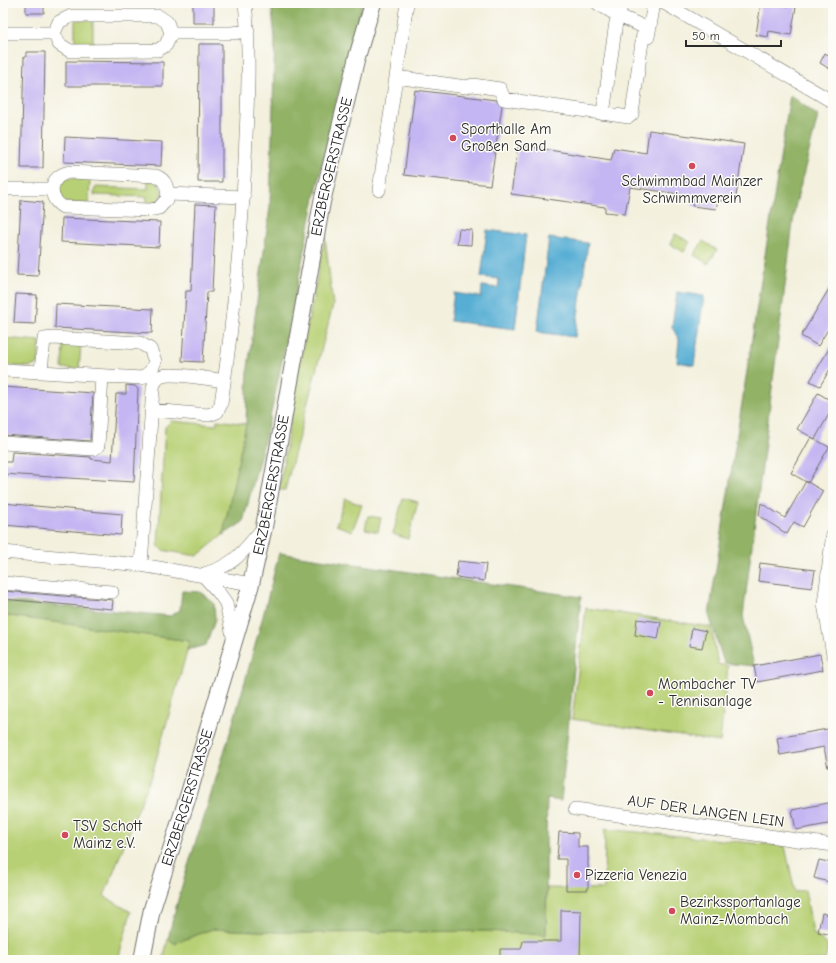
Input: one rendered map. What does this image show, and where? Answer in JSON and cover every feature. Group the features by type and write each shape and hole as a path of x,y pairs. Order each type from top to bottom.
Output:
{"main road":[{"name":"ERZBERGERSTRASSE","path":"142,960 152,909 251,584 264,528 322,202 357,57 373,3"}],"street":[{"path":"152,410 214,415 220,409 239,269 244,197 248,31 245,3"},
{"path":"379,190 407,3"},
{"path":"396,77 466,87 473,85 500,89 504,99 629,117 632,114 644,27 620,9 597,3"},
{"path":"636,115 654,3"},
{"path":"664,3 833,102"},
{"path":"603,114 620,9"},
{"path":"72,16 161,17 167,22 171,33 166,45 158,50 70,51 59,44 54,33 58,22 72,16"},
{"path":"171,33 232,33 248,31"},
{"path":"3,33 54,33"},
{"path":"69,172 152,175 158,177 164,182 168,194 163,205 155,210 63,207 55,201 52,189 56,178 69,172"},
{"path":"3,179 7,189 52,189"},
{"path":"168,194 244,197"},
{"path":"40,372 44,339 53,338 140,343 146,345 153,352 155,361 141,565"},
{"path":"3,370 142,378 154,375 166,375 224,381"},
{"path":"3,443 92,450 98,446 102,376"},
{"path":"203,575 226,566 236,558 264,528"},
{"path":"833,533 824,604 833,654"},
{"path":"3,552 141,565 251,584"},
{"path":"203,575 220,593 226,603 234,641"},
{"path":"3,582 112,592"},
{"name":"AUF DER LANGEN LEIN","path":"575,809 833,845"}],"green space":[{"path":"271,3 363,3 336,103 273,404 243,522 223,535 246,424 248,368 270,207 275,38"},
{"path":"75,20 93,20 93,46 75,45"},
{"path":"790,95 818,116 795,207 743,616 754,666 724,663 709,615"},
{"path":"65,178 90,179 89,204 66,203 58,193 59,184"},
{"path":"148,180 157,182 162,190 160,200 147,207 147,197 94,195 95,187 148,189"},
{"path":"675,234 690,242 684,252 670,244"},
{"path":"325,237 333,305 285,490 279,490 300,362"},
{"path":"703,241 717,250 708,264 694,255"},
{"path":"3,338 40,341 38,364 30,367 3,365"},
{"path":"63,343 81,344 79,369 62,368"},
{"path":"217,420 246,424 223,535 197,556 162,550 158,545 165,427 171,421 216,425"},
{"path":"403,498 418,502 408,539 393,534"},
{"path":"345,499 362,505 352,531 336,525"},
{"path":"368,516 381,518 378,532 365,529"},
{"path":"279,553 581,597 561,801 547,799 546,935 488,931 303,933 212,929 176,944 168,939 184,880 240,698"},
{"path":"182,591 200,592 214,603 215,620 206,645 187,650 189,641 3,615 3,601 171,616 180,610"},
{"name":"Mombacher TV - Tennisanlage","path":"586,608 711,627 718,664 728,666 720,742 572,719"},
{"name":"TSV Schott Mainz e.V.","path":"3,615 190,641 152,774 104,896 131,912 118,960 3,960"},
{"name":"Bezirkssportanlage Mainz-Mombach","path":"605,829 785,846 795,892 805,890 813,933 829,946 825,960 163,960 168,939 176,944 212,929 303,933 488,931 546,935 547,888 604,889"}],"water":[{"path":"487,230 526,235 515,329 450,321 454,293 481,297 482,286 498,288 499,279 481,277"},
{"path":"549,238 588,243 575,337 537,332"},
{"path":"677,292 704,296 694,365 677,362 679,340 672,327"}],"building":[{"path":"26,3 44,3 44,13 26,13"},
{"path":"193,3 214,3 214,23 193,23"},
{"path":"761,3 796,7 791,35 769,31 768,37 756,35"},
{"path":"199,44 222,44 222,182 198,182"},
{"path":"26,52 45,52 43,168 21,168 24,57 26,57"},
{"path":"825,53 833,58 833,71 820,63"},
{"path":"66,61 163,62 163,86 66,86"},
{"name":"Sporthalle Am Großen Sand","path":"415,90 496,100 502,106 490,185 404,175"},
{"path":"649,130 744,144 735,203 718,200 716,209 692,206 693,196 630,187 625,214 605,212 605,207 511,194 518,145 611,160 614,148 646,153"},
{"path":"65,137 162,142 161,166 64,162"},
{"path":"21,200 43,202 38,276 17,275"},
{"path":"195,204 216,205 212,292 207,292 203,362 182,361 186,291 191,291"},
{"path":"62,218 160,222 159,247 61,242"},
{"path":"459,229 472,230 471,245 457,244"},
{"path":"833,282 833,321 818,346 801,336"},
{"path":"16,294 37,295 35,324 14,323"},
{"path":"56,304 153,309 152,333 55,328"},
{"path":"833,342 833,364 820,386 810,381"},
{"path":"126,385 135,386 138,389 134,482 3,474 3,462 11,462 12,452 91,457 91,459 112,461 116,394 126,394"},
{"path":"3,387 93,393 90,441 3,435"},
{"path":"818,393 833,402 833,407 815,439 797,429"},
{"path":"811,437 829,447 808,483 791,473"},
{"path":"806,481 823,491 803,527 794,522 787,534 759,516 761,503 785,518"},
{"path":"3,503 122,514 121,535 3,525"},
{"path":"458,561 486,564 484,581 456,577"},
{"path":"760,563 815,570 812,588 758,581"},
{"path":"3,591 113,600 112,609 3,599"},
{"path":"637,619 661,622 658,639 635,635"},
{"path":"692,628 706,631 702,648 689,646"},
{"path":"820,654 823,670 757,682 754,666"},
{"path":"833,728 833,767 828,768 824,747 780,755 777,738"},
{"path":"833,802 833,823 796,830 792,810"},
{"name":"Pizzeria Venezia","path":"559,832 578,833 578,847 588,847 588,890 566,890 566,859 557,859"},
{"path":"819,860 833,863 833,883 814,878"},
{"path":"561,910 581,911 580,960 500,960 500,949 521,949 523,941 561,941"},
{"path":"822,913 833,916 833,935 818,932"}],"place":[{"name":"Sporthalle Am Großen Sand","path":"453,138"},
{"name":"Schwimmbad Mainzer Schwimmverein","path":"692,166"},
{"name":"Mombacher TV - Tennisanlage","path":"650,693"},
{"name":"TSV Schott Mainz e.V.","path":"65,835"},
{"name":"Pizzeria Venezia","path":"577,875"},
{"name":"Bezirkssportanlage Mainz-Mombach","path":"672,911"}]}
